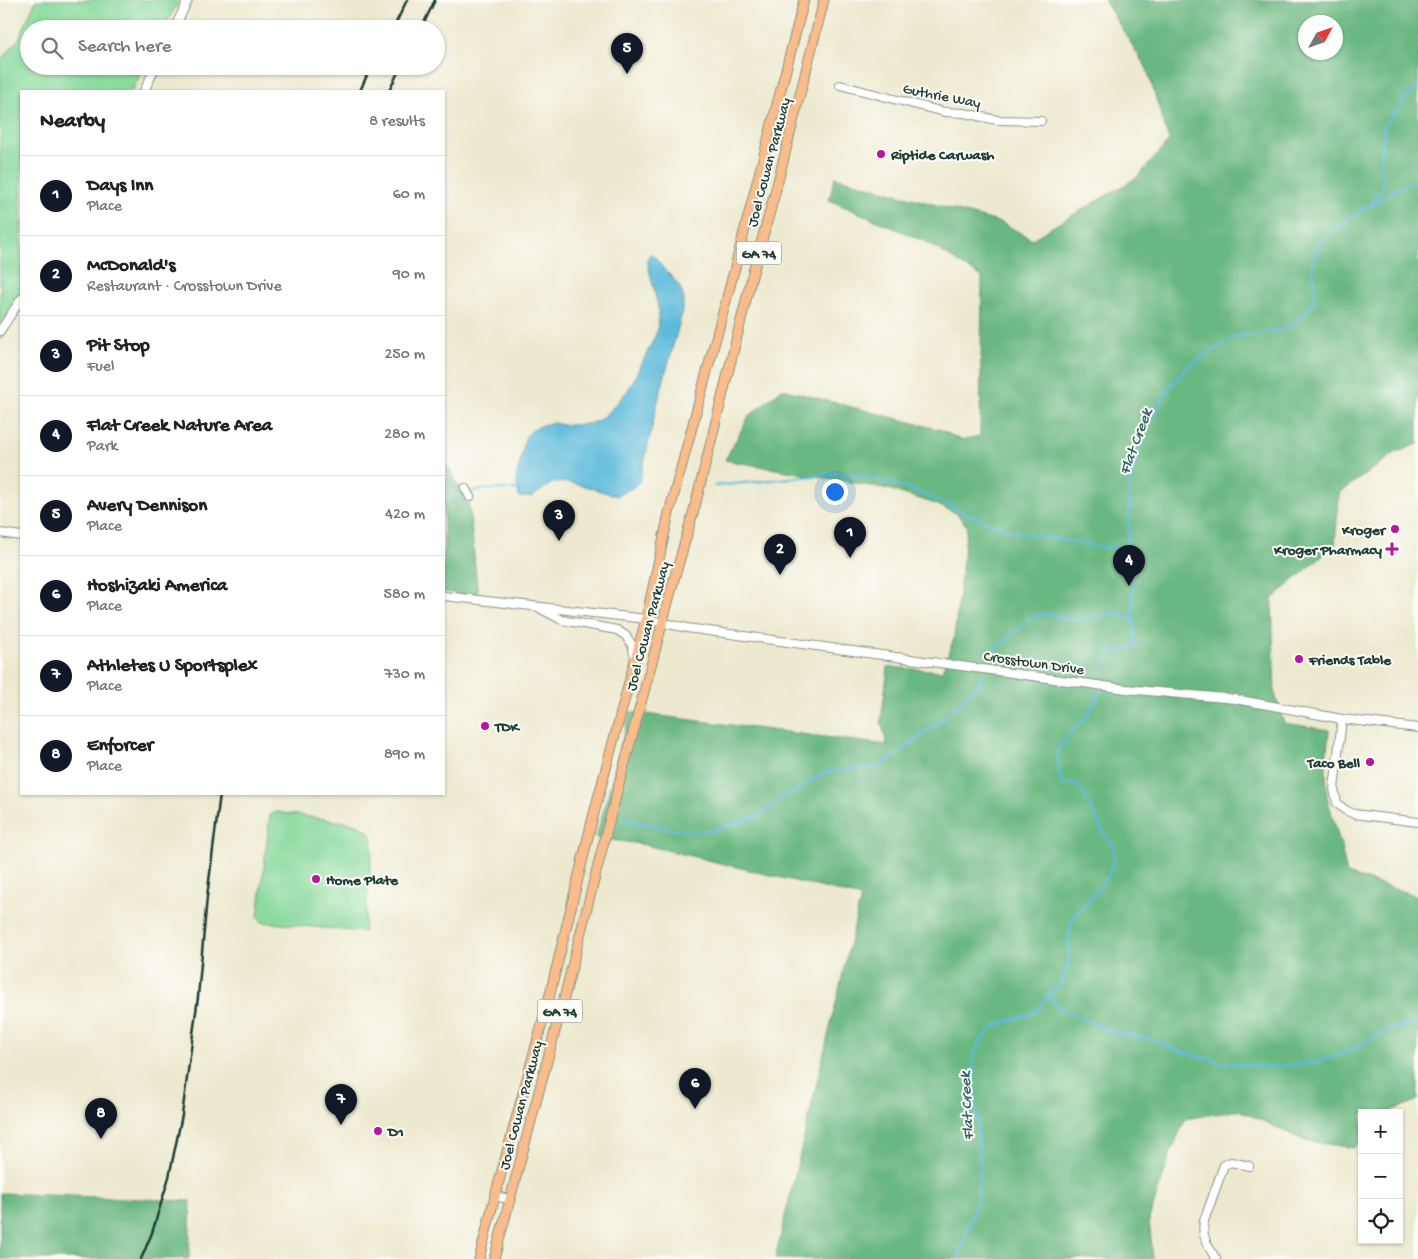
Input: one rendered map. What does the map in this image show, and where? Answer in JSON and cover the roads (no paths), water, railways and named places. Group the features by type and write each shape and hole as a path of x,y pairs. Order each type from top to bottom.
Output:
{"main road":[{"name":"Joel Cowan Parkway","path":"479,1259 494,1196 550,994 593,817 646,619 669,513 737,262 804,0"},
{"name":"Joel Cowan Parkway","path":"494,1259 662,623 695,506 824,0"}],"street":[{"path":"178,20 188,0"},
{"path":"144,90 152,75"},
{"name":"Guthrie Way","path":"840,85 944,112 964,113 997,120 1041,121"},
{"path":"0,331 20,301"},
{"path":"465,488 470,497"},
{"path":"0,533 20,536"},
{"name":"Crosstown Drive","path":"445,596 646,619 694,629 1126,689 1235,699 1342,719 1418,728"},
{"path":"537,607 562,620 618,630 632,644 635,658"},
{"path":"1342,719 1334,789 1337,803 1345,810 1354,814 1418,822"},
{"path":"1216,1259 1204,1239 1202,1229 1204,1221 1224,1165 1231,1162 1249,1166"},
{"path":"494,1196 509,1199"}],"water":[{"path":"650,254 654,256 680,287 684,298 681,317 657,405 640,480 632,488 617,496 567,482 552,483 532,497 519,497 516,478 525,438 531,431 542,425 553,423 564,425 588,424 599,420 609,412 628,390 638,372 657,332 659,311 647,260"}],"waterway":[{"name":"Flat Creek","path":"1373,204 1372,201 1382,188 1381,149 1385,125 1409,94 1418,87"},
{"name":"Flat Creek","path":"1104,674 1110,652 1136,647 1133,619 1132,567 1128,545 1130,487 1136,458 1149,424 1166,393 1186,368 1235,337 1289,328 1314,301 1315,283 1312,265 1318,245 1346,220 1401,187 1418,181"},
{"path":"715,486 839,473 870,478 904,487 1010,531 1108,548 1128,545"},
{"path":"445,501 476,491 517,489"},
{"path":"989,656 1029,619 1044,613 1066,619 1092,619 1120,613 1133,619"},
{"path":"952,710 973,690 983,675"},
{"name":"Flat Creek","path":"958,1259 978,1197 980,1170 973,1057 980,1042 994,1026 1036,1012 1061,983 1069,963 1068,940 1072,918 1103,883 1114,865 1113,845 1105,835 1078,784 1062,784 1058,767 1058,748 1088,715 1101,690"},
{"path":"622,819 675,830 713,831 755,817 825,772 879,767 946,716"},
{"path":"1047,997 1067,1013 1117,1033 1144,1037 1185,1053 1222,1062 1268,1067 1315,1063 1351,1050 1393,1028 1418,1023"}],"railway":[{"path":"397,20 407,0"},
{"path":"425,20 435,0"},
{"path":"360,90 367,75"},
{"path":"389,90 397,75"},
{"path":"141,1259 152,1233 169,1177 182,1115 198,997 207,897 220,795"}],"place":[{"name":"Avery Dennison","path":"627,74"},
{"name":"Riptide Carwash","path":"881,154"},
{"name":"Kroger","path":"1395,529"},
{"name":"Pit Stop","path":"559,541"},
{"name":"Kroger Pharmacy","path":"1392,549"},
{"name":"Days Inn","path":"850,558"},
{"name":"McDonald's","path":"780,575"},
{"name":"Flat Creek Nature Area","path":"1129,586"},
{"name":"Friends Table","path":"1299,659"},
{"name":"TDK","path":"485,726"},
{"name":"Taco Bell","path":"1370,762"},
{"name":"Home Plate","path":"316,879"},
{"name":"Hoshizaki America","path":"695,1109"},
{"name":"Athletes U Sportsplex","path":"341,1125"},
{"name":"D1","path":"378,1131"},
{"name":"Enforcer","path":"101,1139"}]}
